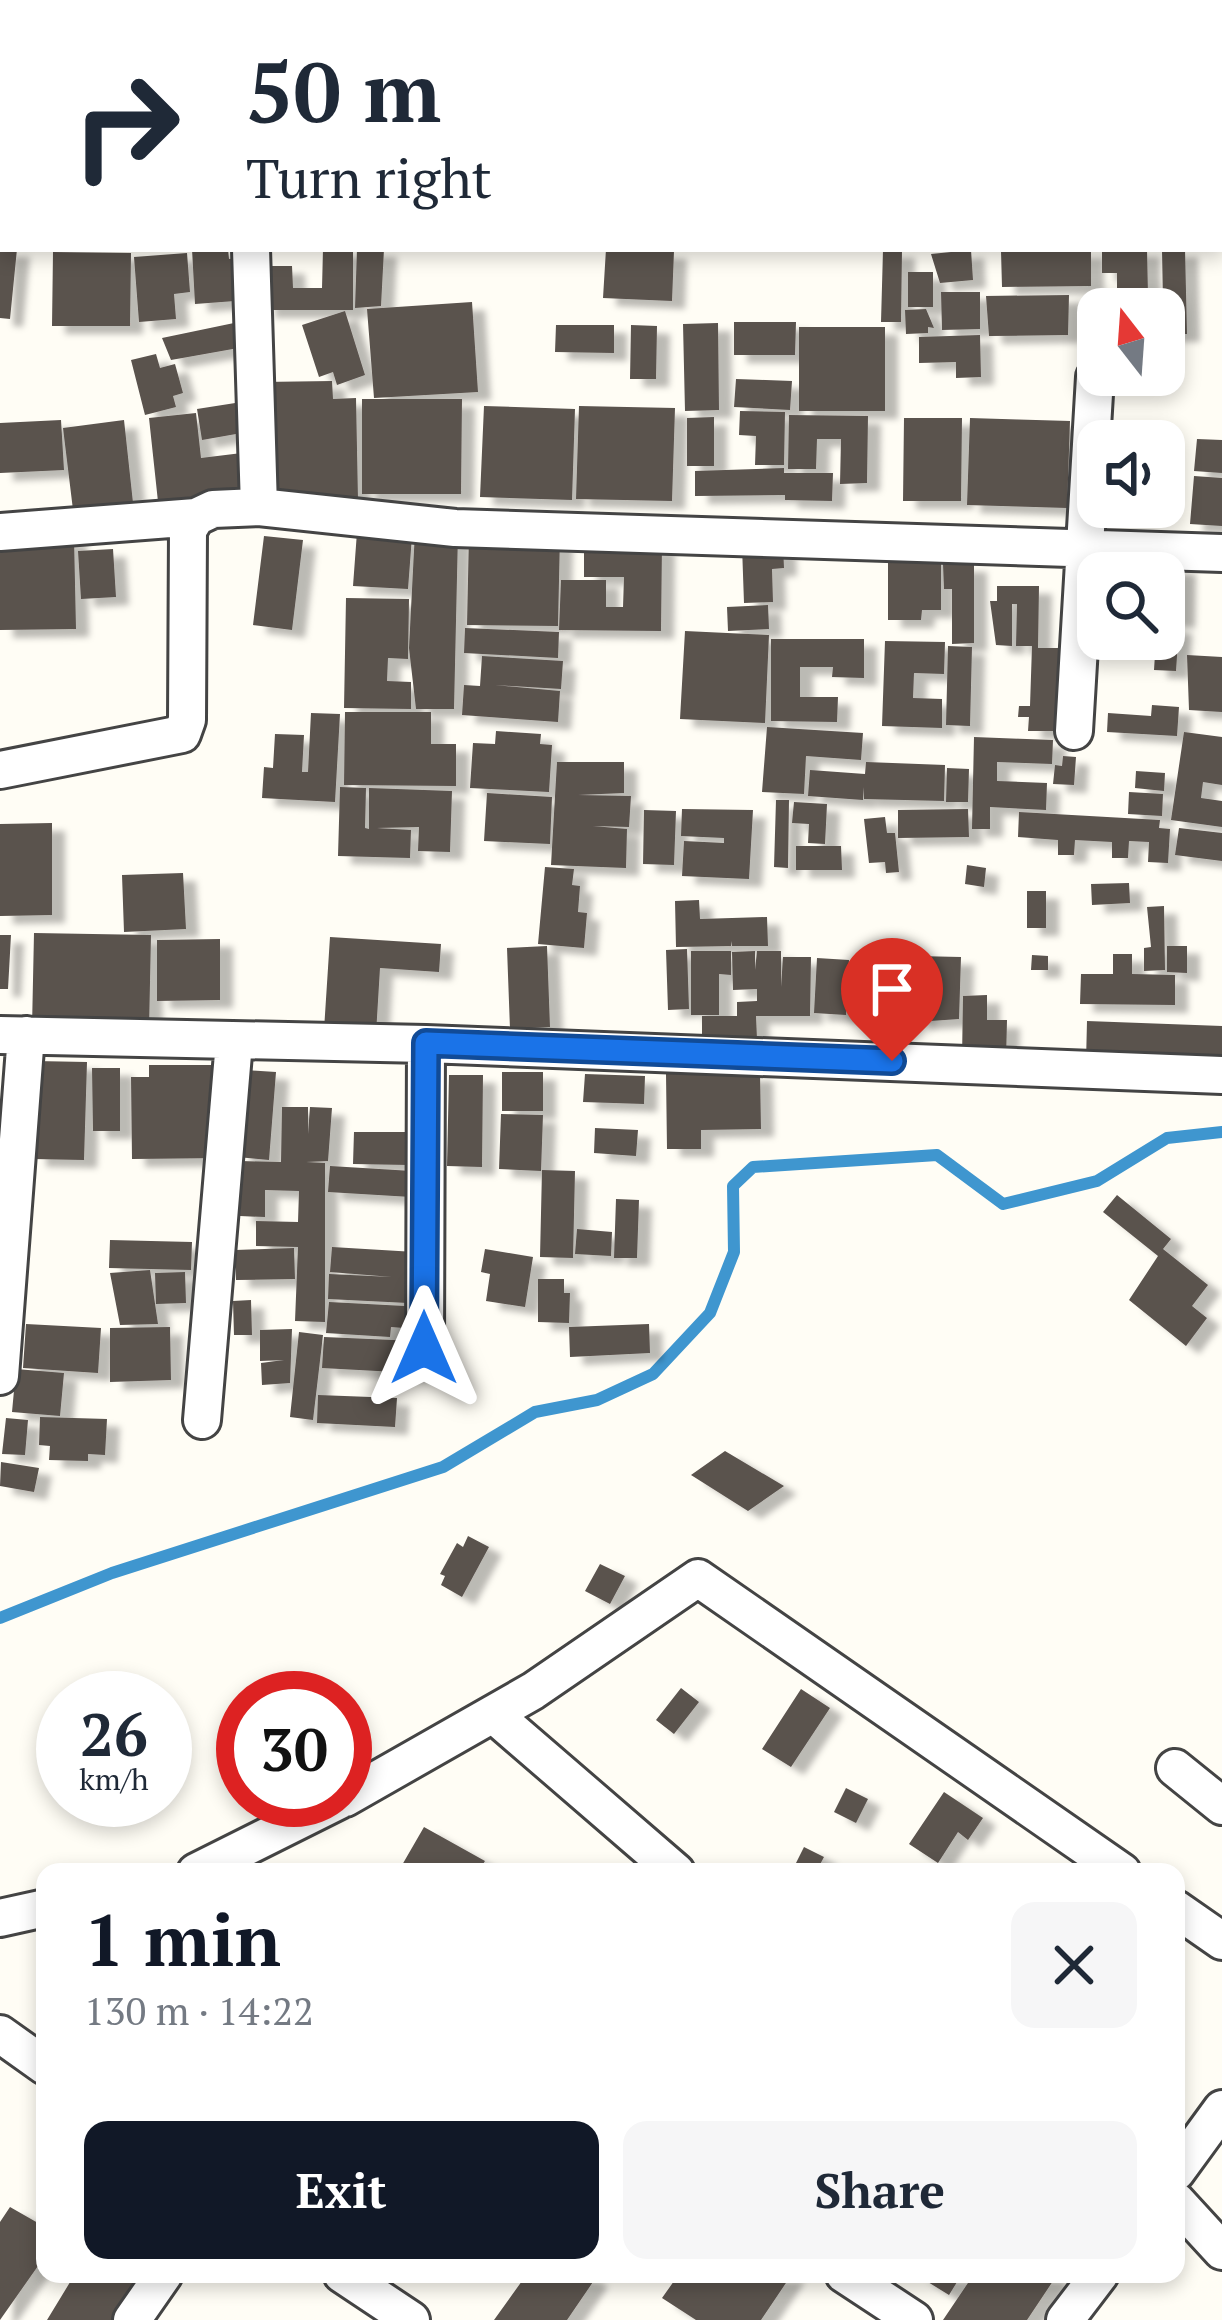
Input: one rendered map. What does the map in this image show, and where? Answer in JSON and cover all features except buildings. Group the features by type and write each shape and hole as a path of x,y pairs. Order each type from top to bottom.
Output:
{"street":[{"path":"251,252 259,507"},
{"path":"1074,731 1093,396"},
{"path":"0,532 196,517 213,509 259,507 455,528 1222,553"},
{"path":"0,770 182,734 187,719 188,530 196,517"},
{"path":"0,1376 13,1035 426,1043 1222,1076"},
{"path":"202,1420 234,1042"},
{"path":"424,1348 426,1043"},
{"path":"372,1783 493,1714 698,1578 1110,1863"},
{"path":"493,1714 666,1863"},
{"path":"1174,1768 1222,1807"},
{"path":"214,1863 287,1827"},
{"path":"0,1918 36,1910"},
{"path":"1185,1915 1222,1941"},
{"path":"0,2034 36,2060"},
{"path":"1185,2160 1222,2109"},
{"path":"1185,2211 1222,2252"},
{"path":"132,2320 158,2283"},
{"path":"356,2283 412,2320"},
{"path":"858,2283 914,2320"},
{"path":"1065,2320 1093,2283"}],"waterway":[{"path":"0,1618 112,1573 443,1467 535,1412 597,1400 653,1374 710,1313 734,1252 733,1186 753,1167 937,1155 1003,1204 1097,1181 1167,1138 1222,1132"}],"route":[{"path":"424,1348 426,1043 892,1061"}]}
